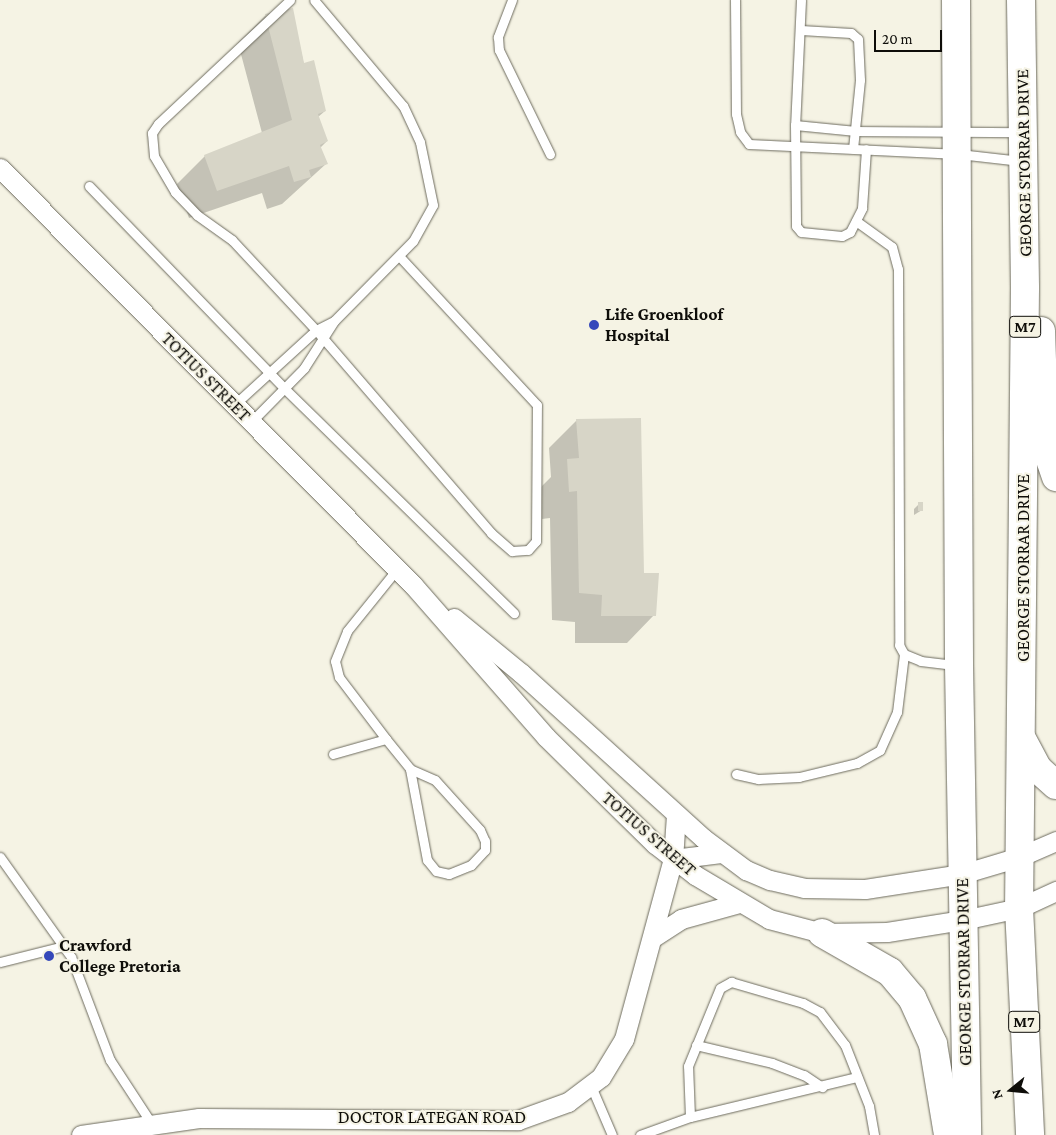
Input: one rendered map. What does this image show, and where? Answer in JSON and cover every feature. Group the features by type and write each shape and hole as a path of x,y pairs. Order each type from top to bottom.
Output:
{"main road":[{"name":"GEORGE STORRAR DRIVE","path":"956,0 959,665 967,1135"},
{"name":"GEORGE STORRAR DRIVE","path":"1021,0 1025,288 1019,908 1030,1135"},
{"path":"1025,288 1042,332 1045,445 1056,477"},
{"path":"1022,739 1038,769 1056,785"},
{"path":"822,933 890,972 912,998 933,1044 948,1135"}],"street":[{"name":"TOTIUS STREET","path":"0,168 413,585 546,737 673,859 739,904 782,923 822,933 887,932 963,920 1019,908 1056,891"},
{"name":"TOTIUS STREET","path":"413,585 521,673 676,815 746,870 804,888 865,889 962,874 1019,857 1056,841"},
{"name":"DOCTOR LATEGAN ROAD","path":"81,1135 151,1122 221,1117 518,1120 551,1110 591,1086 610,1066 624,1039 673,859 676,815"},
{"path":"673,859 722,853"},
{"path":"652,938 681,919 739,904"}],"lane":[{"path":"290,0 158,124 152,133 151,145 154,156 175,192 198,216 232,240 316,330 496,539 512,551 533,546 536,541 538,405 399,256"},
{"path":"251,422 284,388 324,339 334,321 413,241 432,212 433,194 420,142 403,106 314,0"},
{"path":"512,0 498,37 499,50 550,154"},
{"path":"735,0 736,114 740,132 749,144 795,148 866,149 958,143 1024,132"},
{"path":"801,0 795,125 798,230 804,234 842,236 850,232 862,208 866,149"},
{"path":"801,30 851,33 858,39 860,80 853,148"},
{"path":"795,125 958,143 1024,161"},
{"path":"89,186 284,388 514,613"},
{"path":"736,774 758,779 799,777 856,763 880,750 897,712 904,654 899,645 898,269 892,247 856,221"},
{"path":"234,405 316,330 334,321"},
{"path":"397,569 347,631 336,661 339,677 410,769 435,780 480,830 485,841 485,850 471,864 449,874 436,871 426,860 410,769"},
{"path":"904,654 921,660 959,665"},
{"path":"333,754 386,739"},
{"path":"0,857 64,946 110,1060 151,1122"},
{"path":"0,962 64,946"},
{"path":"690,1117 687,1076 696,1045 720,988 731,982 803,1003 820,1012 845,1045 869,1106 874,1135"},
{"path":"696,1045 772,1063 804,1075 822,1087"},
{"path":"640,1135 690,1117 858,1077"},
{"path":"591,1086 612,1135"}],"building":[{"path":"293,8 304,63 314,60 326,111 318,114 328,141 320,145 328,164 309,170 311,177 294,182 289,166 217,191 204,155 292,120 265,14"},
{"path":"641,418 644,573 659,573 656,616 601,616 602,595 579,593 577,491 569,492 567,459 579,458 576,419"},
{"path":"918,502 923,502 923,511 918,511"}],"place":[{"name":"Life Groenkloof Hospital","path":"594,325"},
{"name":"Crawford College Pretoria","path":"49,956"}]}
